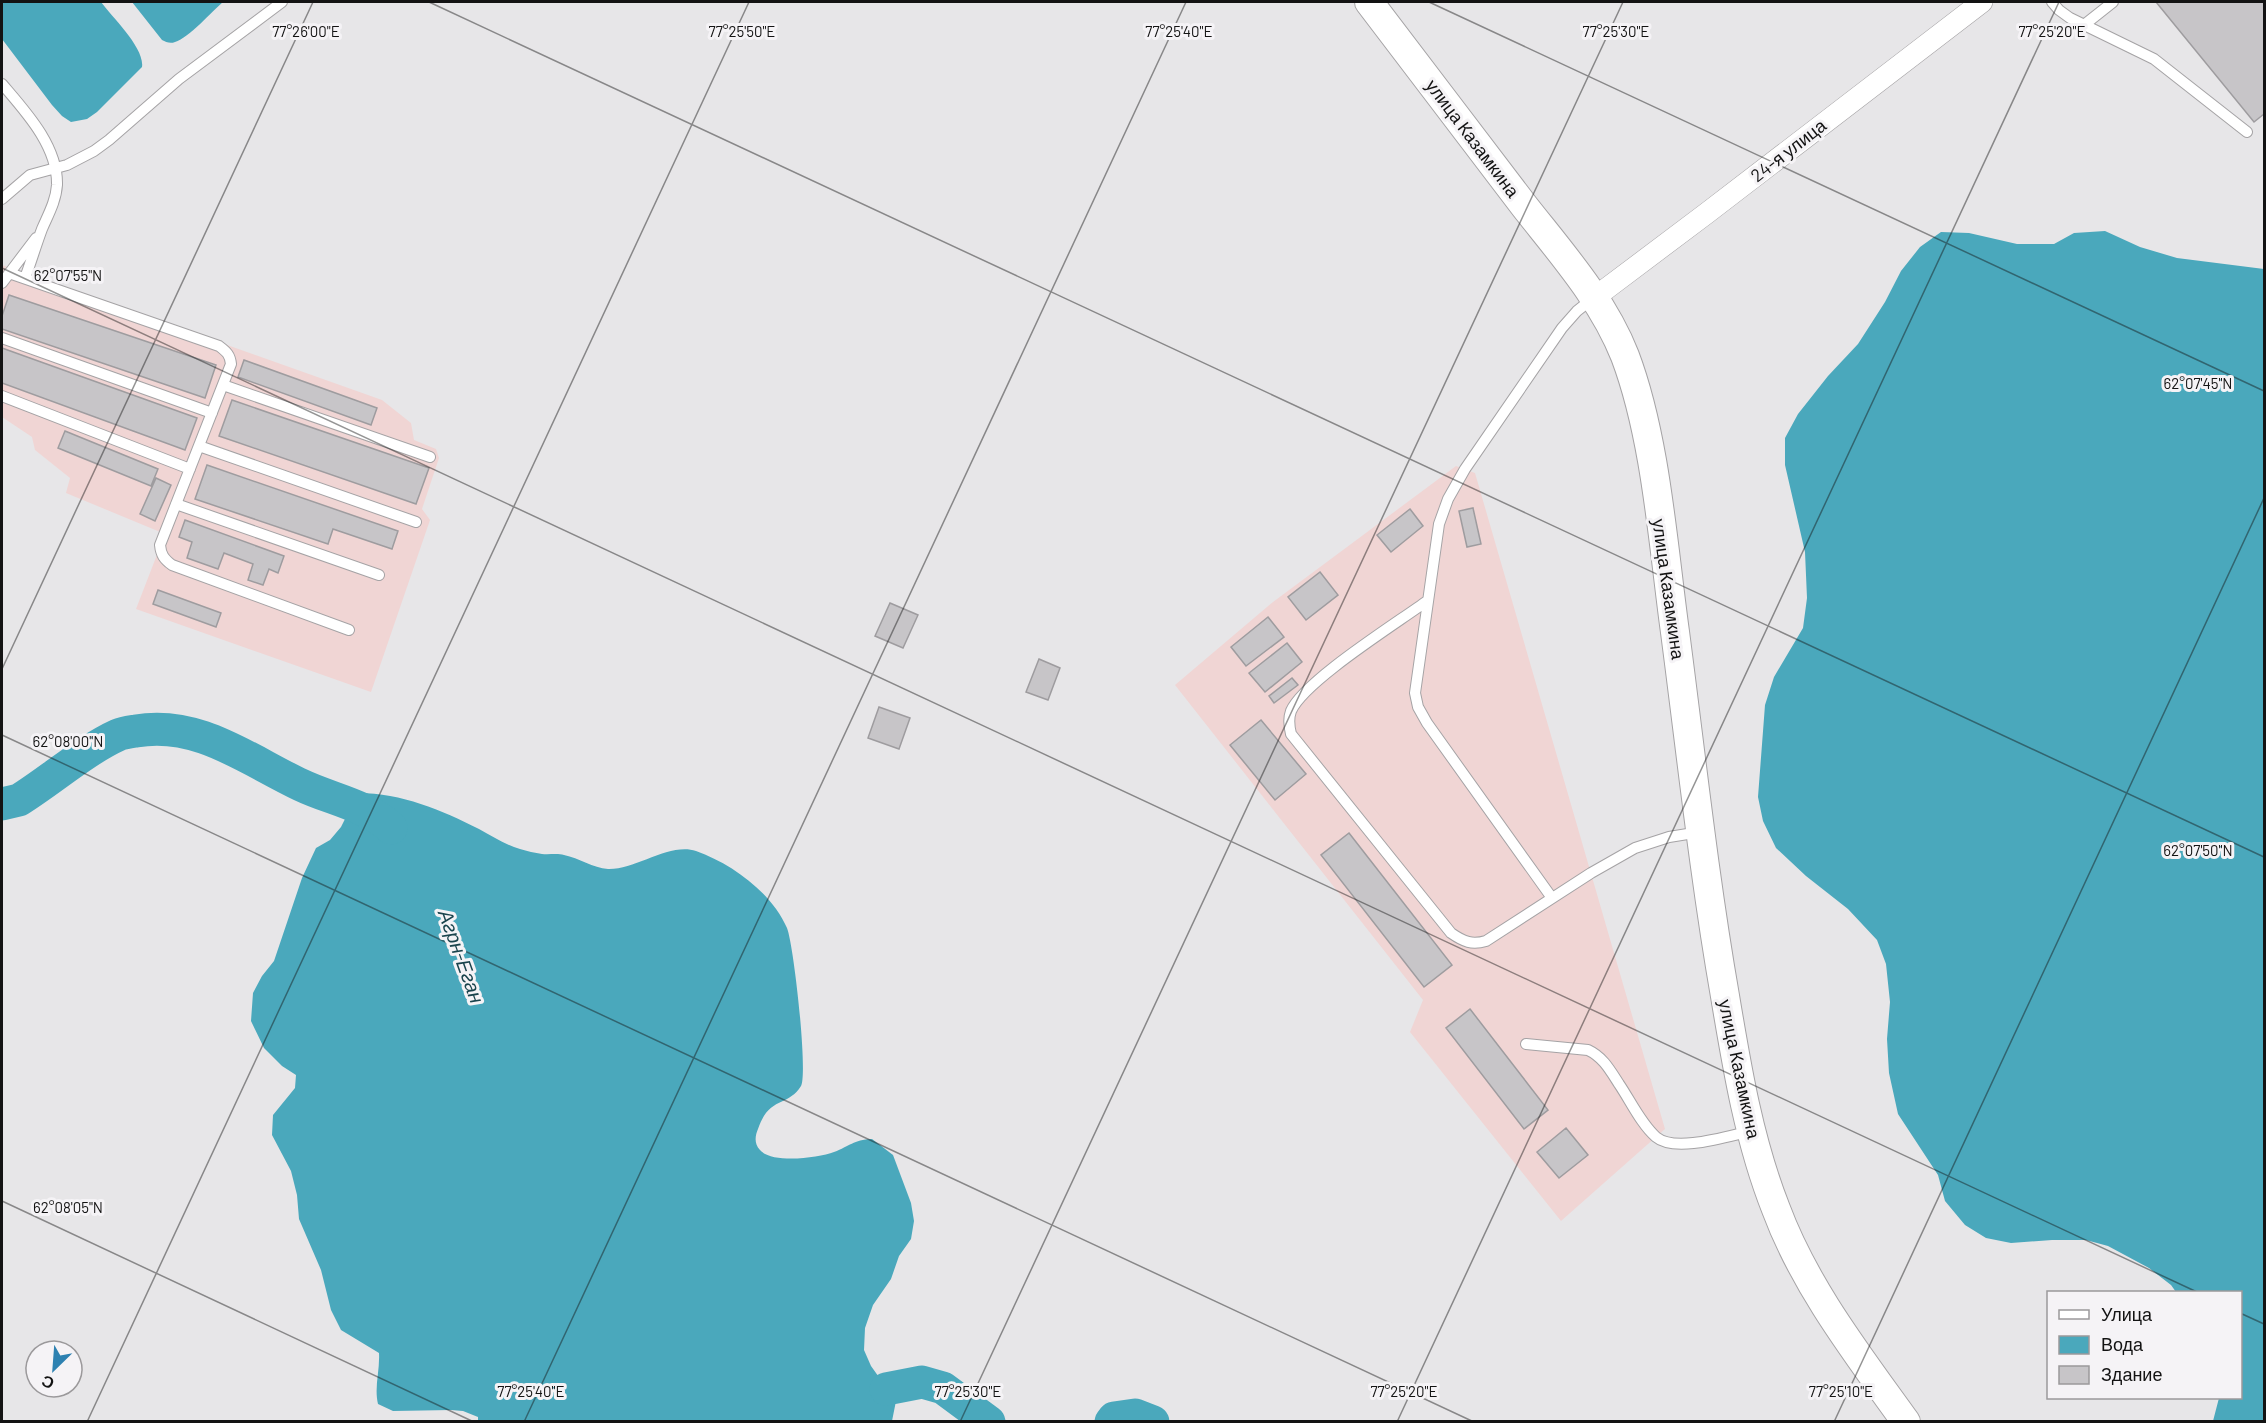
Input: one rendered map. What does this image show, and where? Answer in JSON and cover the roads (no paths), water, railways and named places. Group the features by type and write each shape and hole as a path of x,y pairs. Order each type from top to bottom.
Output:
{"main road":[{"name":"улица Казамкина","path":"1369,2 1571,265 1610,325 1624,354 1644,424 1662,531 1700,832 1721,977 1751,1131 1777,1212 1795,1250 1821,1298 1858,1356 1906,1422"}],"street":[{"name":"24-я улица","path":"1593,298 1982,2"}],"lane":[{"path":"2,199 30,175 80,159 109,140 179,79 279,2"},
{"path":"2052,2 2064,14 2154,59 2247,132"},
{"path":"2084,25 2113,2"},
{"path":"2,84 26,112 48,149 57,184 53,204 25,278"},
{"path":"2,283 42,230"},
{"path":"9,273 219,346 230,356 231,364 160,544 161,553 172,565 349,630"},
{"path":"1552,898 1427,723 1418,707 1415,693 1416,677 1439,524 1448,500 1479,448 1562,328 1593,298"},
{"path":"2,338 212,413"},
{"path":"223,385 430,457"},
{"path":"2,396 190,469"},
{"path":"199,446 416,522"},
{"path":"176,504 379,575"},
{"path":"1427,601 1336,666 1302,697 1290,713 1289,724 1291,734 1451,933 1463,942 1475,944 1486,941 1635,848 1669,837 1700,832"},
{"path":"1526,1044 1588,1050 1596,1054 1607,1065 1647,1126 1656,1137 1665,1142 1684,1144 1751,1131"}],"water":[{"path":"2,2 101,2 133,42 142,59 142,67 97,112 87,119 71,122 52,105 2,39"},
{"path":"132,2 223,2 181,40 171,43 162,40"},
{"path":"2105,231 2140,247 2177,258 2264,269 2264,1421 2213,1421 2219,1399 2242,1399 2242,1291 2175,1291 2149,1268 2108,1246 2086,1240 2011,1243 1986,1238 1965,1225 1945,1201 1938,1175 1898,1114 1889,1073 1887,1039 1890,1002 1886,964 1877,940 1848,909 1806,876 1776,848 1763,821 1758,797 1765,705 1774,677 1803,628 1807,598 1805,552 1785,465 1785,438 1798,414 1828,376 1858,344 1885,302 1901,271 1920,247 1941,232 1969,233 2017,244 2054,244 2074,233"},
{"path":"358,793 406,799 436,809 515,847 542,854 564,855 602,868 618,868 675,850 696,851 723,863 761,891 780,915 790,939 799,1009 803,1076 801,1086 796,1093 773,1106 762,1119 756,1137 758,1148 774,1157 807,1158 872,1139 893,1155 911,1203 914,1221 911,1239 899,1256 891,1279 873,1305 865,1328 864,1350 871,1366 896,1401 892,1421 478,1422 478,1417 463,1411 393,1411 378,1404 379,1353 341,1330 331,1310 321,1270 299,1219 297,1195 291,1171 272,1135 273,1115 295,1088 296,1075 282,1066 264,1048 251,1021 253,993 262,976 274,961 302,878 316,848 330,840 341,827"}],"waterway":[{"name":"Агрн-Еган","path":"2,804 19,800 93,749 118,735 159,729 180,731 222,744 301,785 360,808 391,828"},
{"path":"886,1389 922,1382 943,1388 989,1422"},
{"path":"1111,1422 1114,1418 1135,1415 1153,1422"}]}
